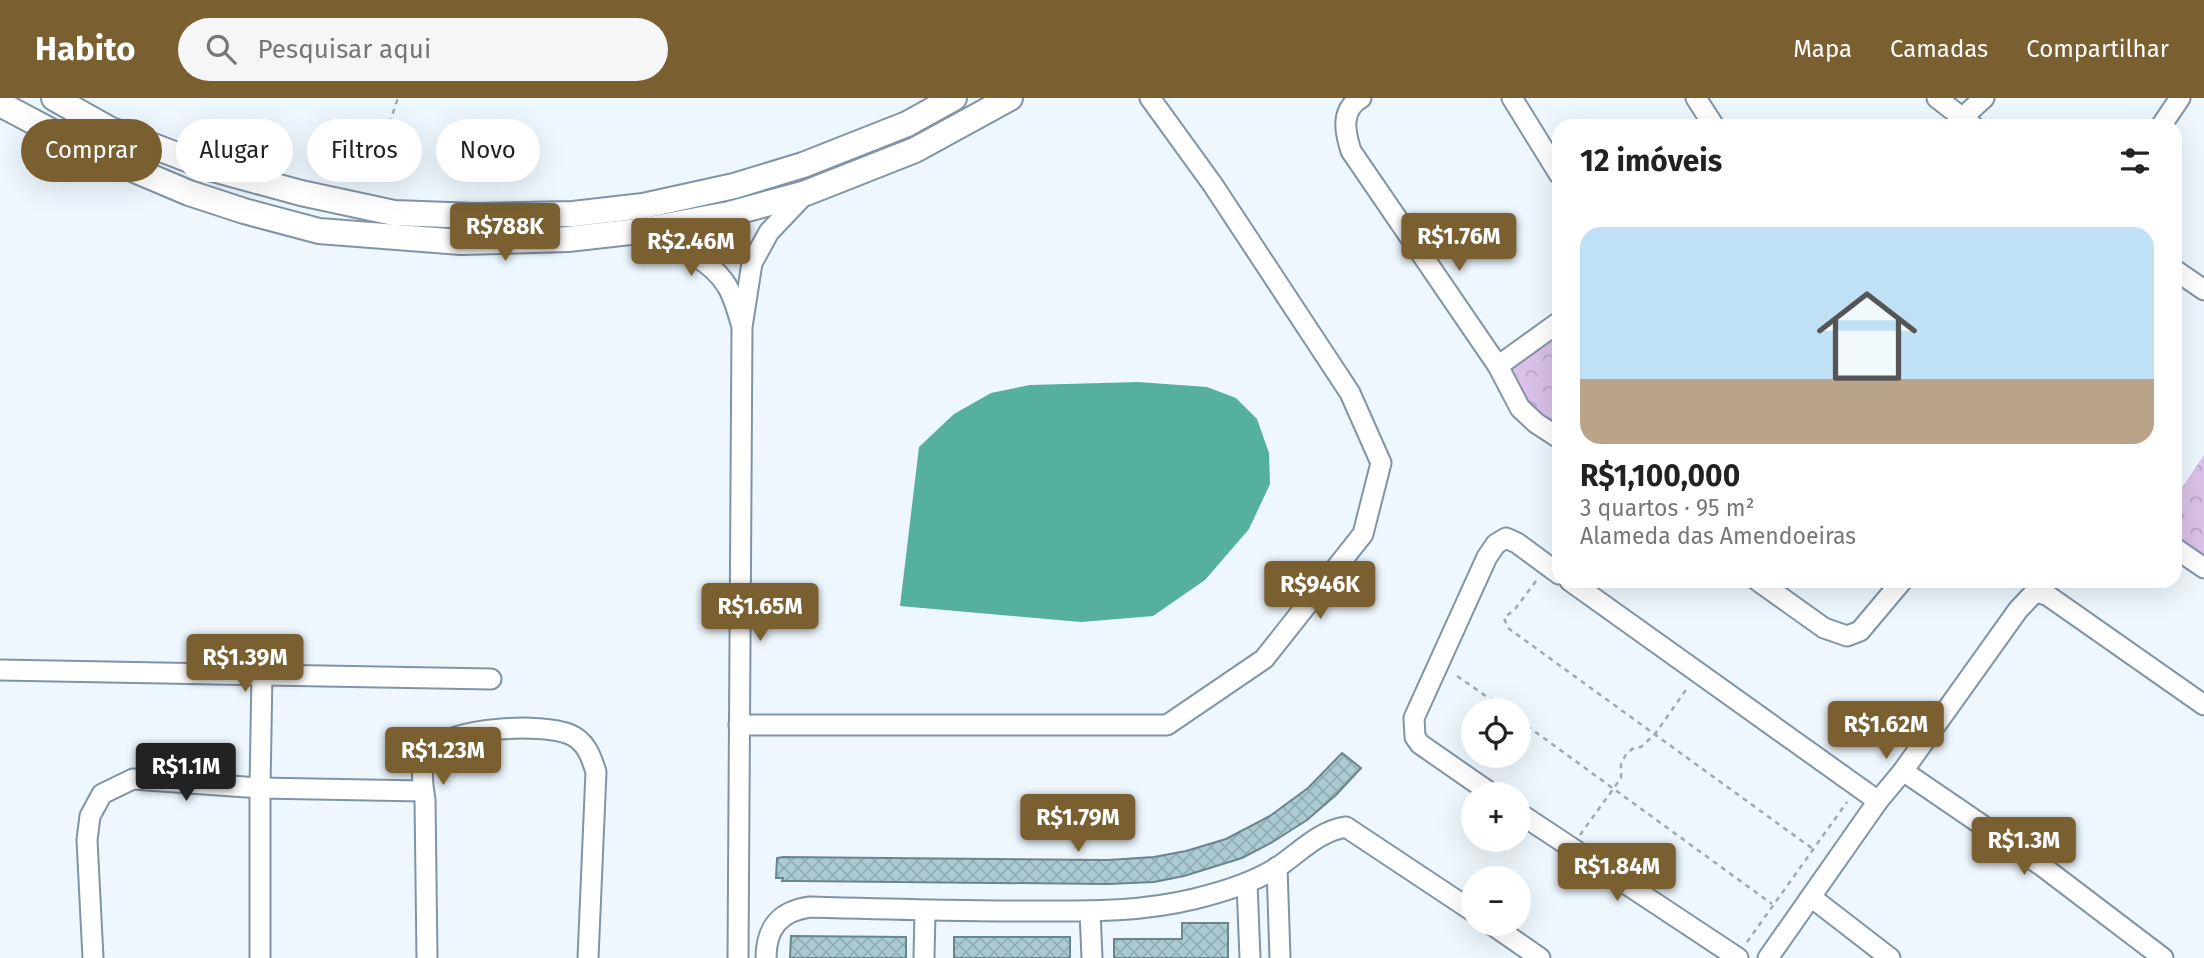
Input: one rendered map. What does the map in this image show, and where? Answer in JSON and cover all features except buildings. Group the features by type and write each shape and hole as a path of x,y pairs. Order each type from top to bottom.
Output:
{"main road":[{"path":"54,98 109,129 213,169 263,183 394,214 476,216 573,214 643,206 734,186 803,165 907,124 954,98"},
{"path":"0,104 85,149 189,193 319,231 461,242 568,239 639,231 729,214 806,193 915,150 1010,98"}],"street":[{"path":"739,725 1167,725 1264,659 1363,534 1381,463 1350,393 1213,185 1150,98"},
{"path":"1361,98 1354,102 1347,112 1345,131 1351,150 1498,366 1520,408 1552,433"},
{"path":"1511,98 1552,163"},
{"path":"1696,98 1710,119"},
{"path":"1937,98 1964,119"},
{"path":"1970,119 1984,98"},
{"path":"2166,119 2180,98"},
{"path":"738,958 742,327 752,263 769,232 806,193"},
{"path":"639,231 699,258 712,268 728,287 742,327"},
{"path":"2182,275 2204,290"},
{"path":"1498,366 1552,326"},
{"path":"1475,782 1420,744 1415,737 1414,719 1487,557 1496,544 1506,538 1552,568"},
{"path":"2182,553 2204,568"},
{"path":"1580,588 1878,802"},
{"path":"1768,588 1824,628 1847,636 1860,631 1896,588"},
{"path":"1768,958 2018,610 2035,592 2048,595 2204,705"},
{"path":"0,670 491,679"},
{"path":"260,958 262,673"},
{"path":"427,958 424,791 421,778 426,760 434,748 447,740 482,731 524,727 570,734 590,750 596,772 588,958"},
{"path":"1903,771 2042,866 2163,958"},
{"path":"93,958 87,840 90,816 102,794 132,779 261,788 424,791"},
{"path":"1531,821 1570,849 1742,951"},
{"path":"765,958 772,928 784,914 795,909 1146,909 1195,899 1247,883 1277,867 1321,835 1346,827 1461,903"},
{"path":"1277,867 1280,958"},
{"path":"1247,883 1250,958"},
{"path":"1811,897 1890,958"},
{"path":"924,958 925,911"},
{"path":"1090,911 1092,958"},
{"path":"1509,936 1541,958"}],"path":[{"path":"391,119 398,98"},
{"path":"1543,562 1538,578 1515,610 1504,618 1508,628 1813,849"},
{"path":"1570,849 1621,778 1621,764 1625,755 1632,749 1641,747 1655,734 1698,673"},
{"path":"1457,676 1489,698"},
{"path":"1531,729 1772,904"},
{"path":"1742,951 1772,904 1851,796"}],"green space":[{"path":"1552,334 1552,426 1533,412 1520,397 1515,388 1512,366"},
{"path":"2204,455 2204,561 2182,545 2182,488"}],"shaded area":[{"path":"1138,382 1207,387 1236,398 1257,419 1269,453 1270,484 1249,529 1205,580 1153,616 1081,622 900,606 919,447 954,414 991,393 1030,385"}]}
